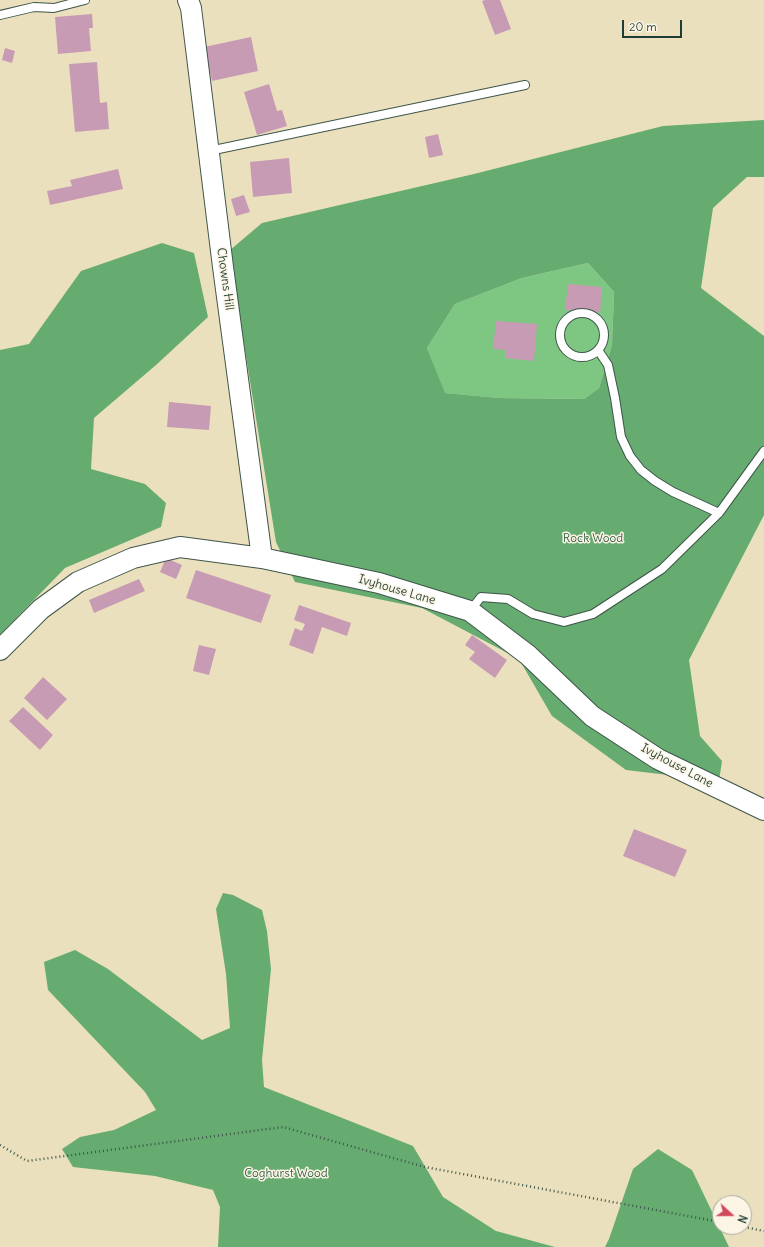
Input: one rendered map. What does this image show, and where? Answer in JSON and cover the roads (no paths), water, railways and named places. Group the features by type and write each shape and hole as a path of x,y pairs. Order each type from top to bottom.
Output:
{"street":[{"name":"Chowns Hill","path":"188,0 262,558"},
{"name":"Ivyhouse Lane","path":"0,650 41,609 78,582 133,558 180,547 262,558 379,583 470,611 528,655 592,716 658,759 764,810"}],"lane":[{"path":"0,15 34,7 54,8 85,0"},
{"path":"208,151 525,85"},
{"path":"583,312 591,313 597,317 602,323 605,337 603,344 598,350 592,355 578,357 565,350 561,343 560,336 561,328 569,316 583,312"},
{"path":"598,350 608,365 621,437 630,456 641,470 655,482 719,513"},
{"path":"470,611 481,597 508,599 533,614 564,622 593,614 662,568 719,513 764,450"}],"park label":[{"name":"Rock Wood","path":"593,539"},
{"name":"Coghurst Wood","path":"286,1174"}]}
